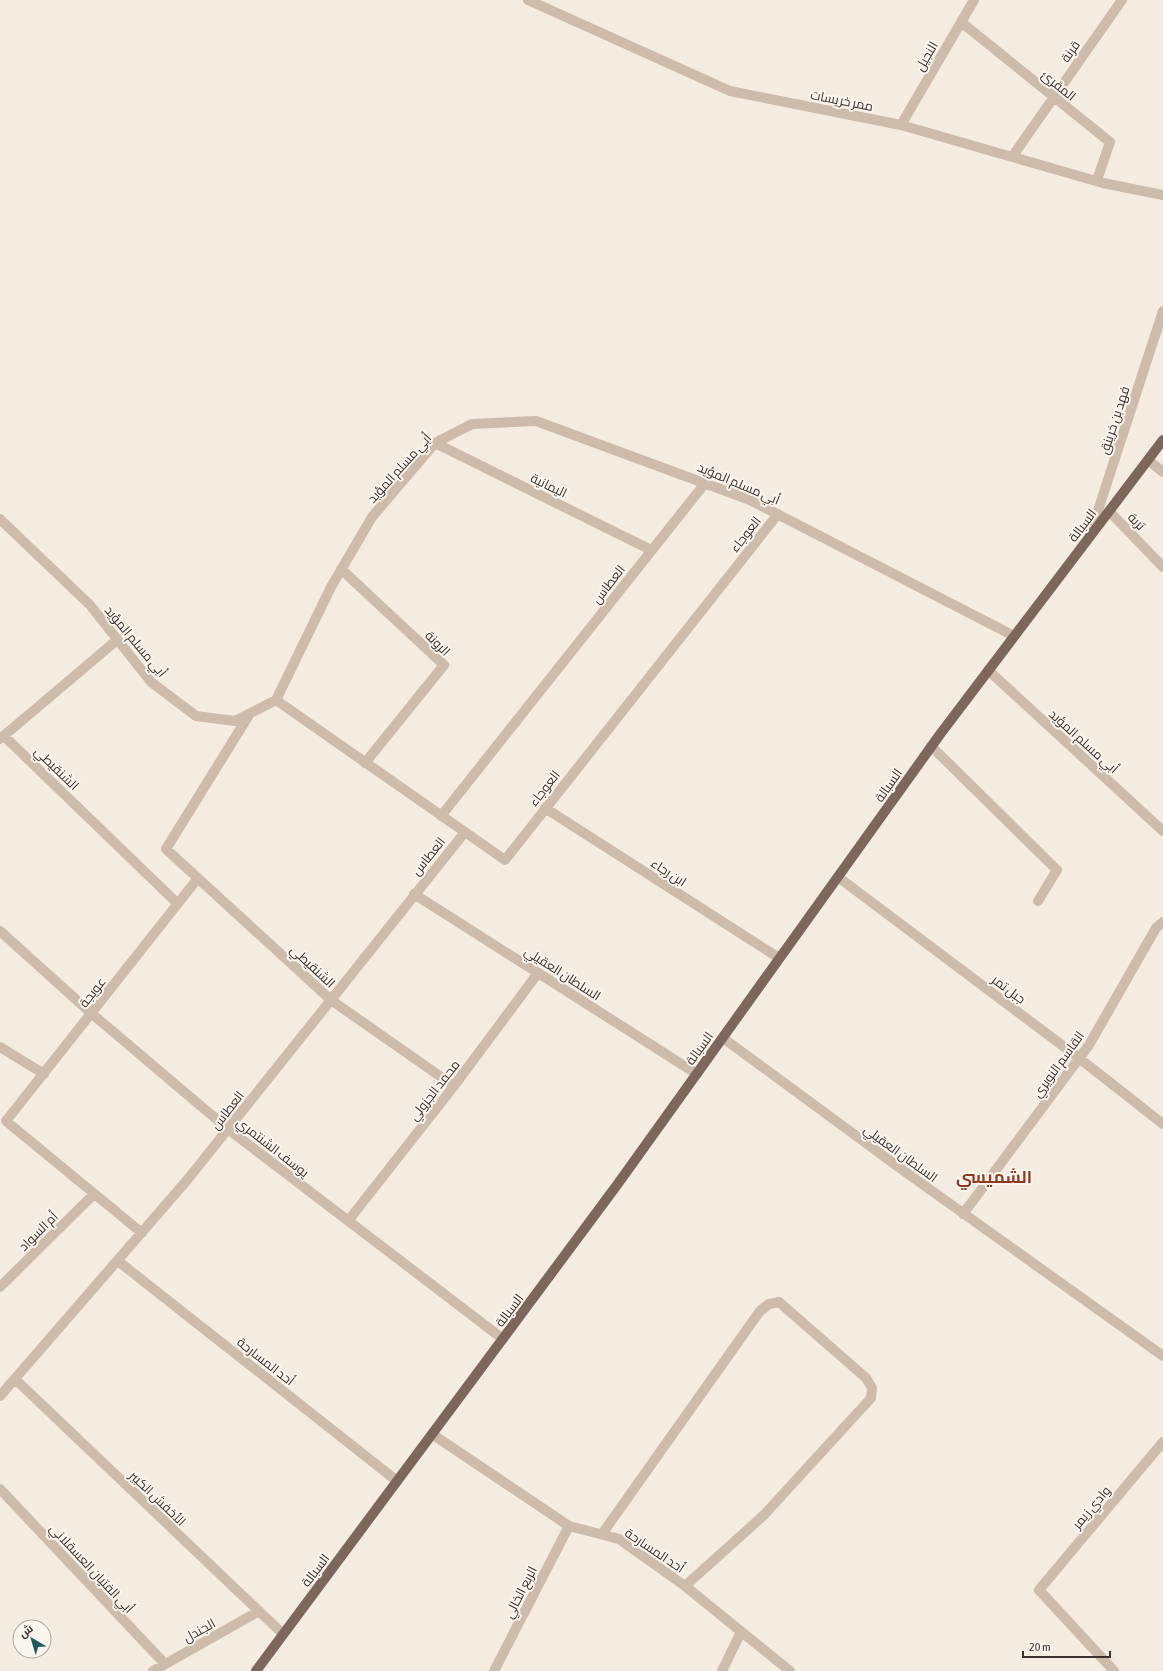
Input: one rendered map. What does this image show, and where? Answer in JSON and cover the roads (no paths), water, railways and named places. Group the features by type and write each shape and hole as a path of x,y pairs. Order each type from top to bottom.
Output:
{"main road":[{"name":"السبالة","path":"256,1671 617,1186 931,746 1163,440"}],"street":[{"name":"ممر خريسات","path":"528,0 730,92 901,125 1097,180 1163,195"},
{"name":"النجيل","path":"901,125 974,0"},
{"name":"قرنة","path":"1012,156 1122,0"},
{"name":"المقرئ","path":"961,22 1110,142 1097,180"},
{"name":"فهد بن خرينق","path":"1090,537 1163,311"},
{"name":"أبي مسلم المؤيد","path":"0,519 90,605 151,682 196,716 235,721 276,700 342,569 372,518 435,444 472,424 536,421 706,482 750,500 778,514 1014,636"},
{"name":"اليمانية","path":"435,444 651,550"},
{"path":"1148,460 1163,472"},
{"name":"العطاس","path":"441,816 706,482"},
{"name":"تربة","path":"1109,511 1163,567"},
{"name":"العوجاء","path":"276,700 505,860 778,514"},
{"name":"الرونة","path":"342,569 444,665 365,763"},
{"path":"2,738 118,640"},
{"name":"أبي مسلم المؤيد","path":"988,670 1163,831"},
{"name":"الشنقيطي","path":"250,713 166,848 331,1000 454,1086"},
{"name":"الشنقيطي","path":"2,738 178,903"},
{"path":"931,746 1057,870 1038,901"},
{"name":"ابن رجاء","path":"545,808 779,958"},
{"name":"العطاس","path":"0,1396 16,1380 142,1233 228,1129 465,832"},
{"name":"جبل تمر","path":"838,877 1079,1058 1163,1124"},
{"name":"عويجة","path":"94,1194 6,1122 198,878"},
{"name":"السلطان العقيلي","path":"414,894 697,1074"},
{"name":"القاسم النويري","path":"963,1214 1090,1045 1161,928"},
{"name":"يوسف الشنتمري","path":"0,931 91,1013 228,1129 503,1339"},
{"name":"محمد الجزولي","path":"348,1221 454,1086 538,973"},
{"name":"السلطان العقيلي","path":"723,1038 963,1214 1163,1356"},
{"path":"0,1047 44,1074"},
{"path":"94,1194 142,1233"},
{"name":"أم السواد","path":"0,1287 94,1194"},
{"name":"أحد المسارحة","path":"118,1261 397,1481"},
{"path":"602,1534 760,1312 770,1304 779,1302 866,1378 872,1388 871,1398 764,1515 685,1586"},
{"name":"الأخفش الكبير","path":"16,1380 283,1634"},
{"name":"أحد المسارحة","path":"432,1434 570,1526 619,1539 685,1586 790,1671"},
{"name":"وادي زيمر","path":"1114,1671 1039,1590 1163,1442"},
{"name":"أبي الفتيان العسقلاني","path":"0,1489 165,1664"},
{"name":"الربع الخالي","path":"494,1671 570,1526"},
{"name":"الجندل","path":"153,1671 259,1612"},
{"path":"722,1671 742,1632"}],"district":[{"name":"الشميسي","path":"994,1177"}]}
